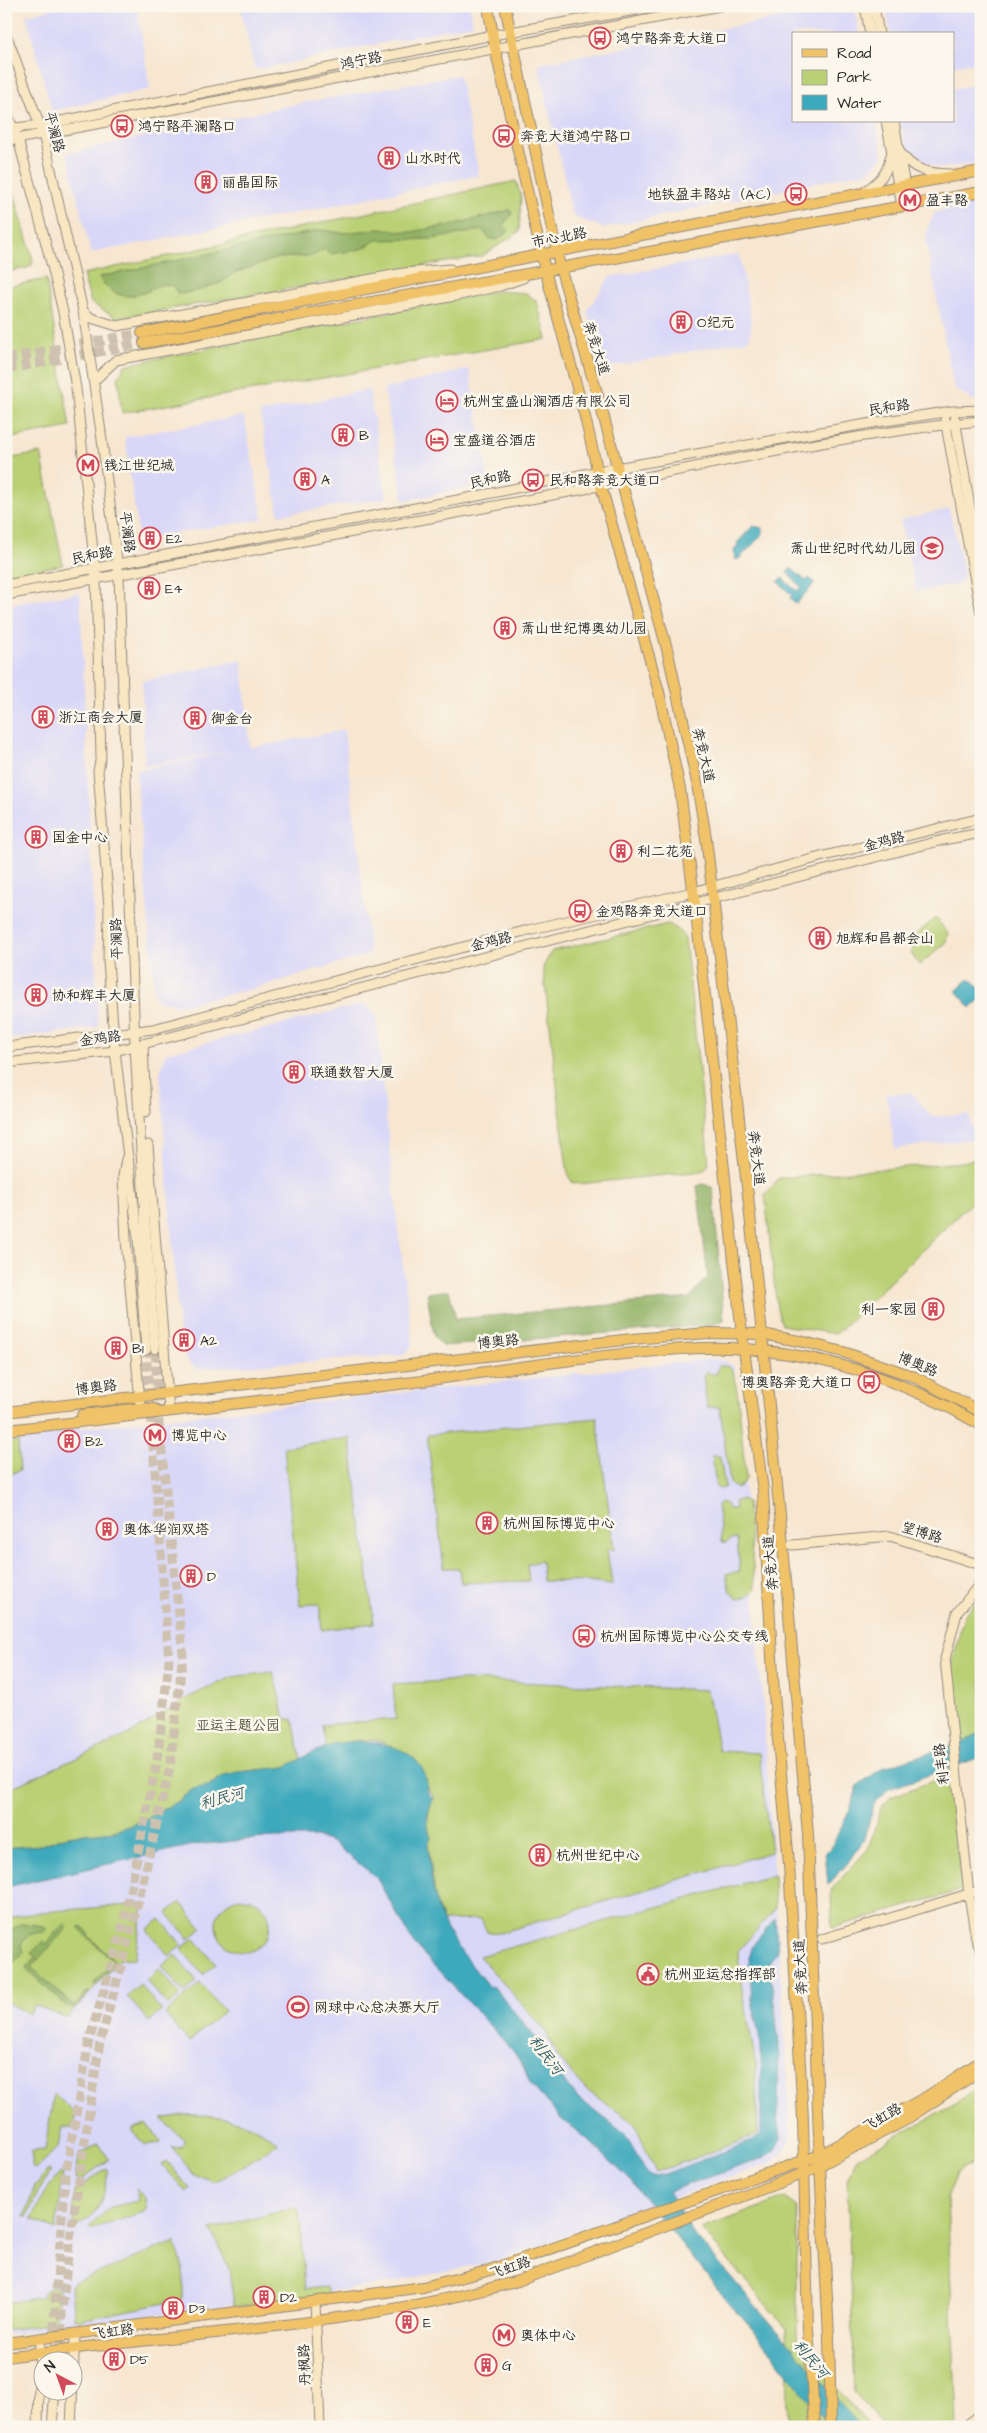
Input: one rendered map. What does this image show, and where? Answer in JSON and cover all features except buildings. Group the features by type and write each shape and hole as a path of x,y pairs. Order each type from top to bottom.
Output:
{"main road":[{"name":"奔竞大道","path":"488,6 495,48 545,270 599,471 601,486 659,692 680,789 695,904 742,1334 763,1491 774,1694 789,1864 805,2173 808,2330 815,2423"},
{"name":"奔竞大道","path":"505,6 560,267 667,649 696,778 712,887 764,1351 808,1834 820,2160 829,2336 831,2427"},
{"name":"鸿宁路","path":"6,141 18,139 42,130 493,35 659,6"},
{"name":"鸿宁路","path":"9,128 42,130 720,6"},
{"path":"865,6 870,32"},
{"path":"874,6 879,32"},
{"name":"平澜路","path":"6,34 42,130 83,311 95,380 119,576 130,952 136,1030 139,1044"},
{"name":"平澜路","path":"6,111 9,128 18,139 63,312 82,435 96,579 101,756 98,772 108,907 108,961 126,1154"},
{"path":"886,122 895,150 921,171 960,174"},
{"path":"894,122 895,150 905,206"},
{"path":"861,194 885,174 895,150"},
{"name":"市心北路","path":"981,171 557,251 143,338 545,270 981,192"},
{"path":"83,311 90,318 118,326 404,273 483,266"},
{"path":"95,380 116,360 455,296 500,286 545,270"},
{"name":"民和路","path":"6,585 468,498 617,467 878,422 948,412 981,410"},
{"path":"948,412 956,424 981,571"},
{"path":"948,412 946,425 981,613"},
{"name":"民和路","path":"6,595 119,576 186,561 332,537 782,450 981,421"},
{"name":"金鸡路","path":"6,1046 152,1028 532,929 693,892 820,856 981,818"},
{"name":"金鸡路","path":"6,1063 115,1051 713,900 934,842 981,833"},
{"path":"126,1154 131,1173 150,1350 139,1044"},
{"path":"139,1044 169,1411"},
{"path":"6,1423 140,1411 126,1240 123,1176 126,1154"},
{"name":"博奥路","path":"6,1412 632,1339 709,1333 762,1334 843,1352 932,1384 981,1412"},
{"name":"博奥路","path":"6,1430 140,1411 169,1411 429,1380 610,1355 686,1349 745,1349 809,1358 886,1378 924,1393 981,1425"},
{"path":"6,1418 55,1406"},
{"name":"望博路","path":"792,1545 890,1536 981,1565"},
{"name":"利丰路","path":"981,1582 957,1614 945,1659 969,1895 976,1939 981,1950"},
{"path":"822,1939 981,1890"},
{"name":"飞虹路","path":"76,2350 316,2321 485,2290 518,2280 805,2173 820,2160 928,2096 981,2061"},
{"name":"飞虹路","path":"6,2343 423,2287 478,2274 639,2220 804,2160 820,2160 902,2122 981,2070"},
{"name":"丹枫路","path":"315,2302 320,2427"},
{"path":"76,2335 76,2350"},
{"path":"38,2350 40,2338"},
{"name":"飞虹路","path":"6,2357 32,2354"},
{"path":"38,2400 38,2427"},
{"path":"52,2427 54,2400"},
{"path":"58,2427 59,2400"},
{"path":"71,2427 73,2400"},
{"path":"964,2427 981,2414"}],"shaded area":[{"path":"65,6 137,6 150,89 52,111 26,15"},
{"path":"240,6 470,6 473,24 255,70"},
{"path":"842,6 854,6 859,32 792,32 792,122 876,122 883,157 870,171 604,228 573,216 538,64"},
{"path":"886,6 981,6 981,61 954,66 954,32 891,32"},
{"path":"459,75 479,175 91,253 67,153 307,102"},
{"path":"981,84 981,162 941,168 916,160 906,145 900,122 954,122 954,89"},
{"path":"981,201 981,400 972,400 954,388 926,242 928,227 935,213 953,206"},
{"path":"739,254 752,324 749,340 605,368 587,311 610,277"},
{"path":"469,369 489,483 404,501 384,389"},
{"path":"369,389 387,498 279,515 260,413"},
{"path":"244,416 263,519 139,539 125,437"},
{"name":"萧山世纪时代幼儿园","path":"949,509 964,575 960,584 916,592 900,520"},
{"path":"80,593 98,1027 6,1039 6,605"},
{"path":"242,660 250,748 344,730 370,954 253,989 179,1005 155,999 136,771 234,751 144,766 142,681"},
{"path":"364,1004 376,1015 397,1220 413,1344 404,1355 196,1369 185,1358 179,1331 160,1073 166,1053"},
{"path":"912,1093 932,1117 969,1114 974,1139 895,1149 886,1094"},
{"path":"710,1359 726,1361 734,1367 763,1703 791,2136 783,2153 773,2162 500,2260 385,2284 6,2335 6,1436"}],"green space":[{"path":"6,166 33,260 32,265 27,268 6,272"},
{"path":"516,181 521,196 519,232 482,256 117,318 91,303 83,274"},
{"path":"510,210 512,214 503,225 509,231 497,240 489,238 483,230 432,239 376,240 362,249 331,254 324,249 312,256 278,258 234,273 222,282 197,291 178,294 173,286 162,284 144,293 128,296 120,295 106,286 99,277 321,230 344,233 379,229 410,232 451,225"},
{"path":"46,279 70,427 6,439 6,287"},
{"path":"497,291 526,293 537,302 547,339 122,413 118,378 125,365"},
{"path":"41,453 63,565 6,575 6,459"},
{"path":"936,918 948,934 945,944 919,965 911,953 915,935"},
{"path":"668,924 677,929 685,938 709,1164 703,1171 579,1184 572,1182 568,1175 565,1153 543,967 552,951"},
{"path":"981,1156 981,1193 836,1334 782,1325 777,1309 765,1195 779,1178 964,1162"},
{"path":"704,1184 713,1188 724,1320 711,1325 443,1346 434,1337 427,1293 449,1290 456,1319 689,1298 708,1277 697,1186"},
{"path":"719,1366 728,1366 733,1371 738,1397 746,1479 736,1488 730,1484 720,1407 707,1407 703,1375 708,1371 711,1374 716,1374"},
{"name":"杭州国际博览中心","path":"597,1418 614,1550 607,1549 612,1585 588,1582 543,1581 541,1561 527,1564 529,1581 461,1583 459,1568 444,1568 427,1435"},
{"path":"350,1438 374,1623 322,1630 319,1604 300,1605 284,1447"},
{"path":"18,1441 20,1470 6,1476 6,1444"},
{"path":"712,1456 720,1456 725,1487 721,1489 716,1486"},
{"path":"742,1499 747,1503 755,1587 746,1597 738,1599 730,1592 726,1574 740,1571 737,1539 731,1539 725,1543 722,1541 717,1505 721,1502 726,1504 728,1509 735,1509 734,1502"},
{"path":"981,1596 981,1732 964,1742 960,1735 952,1663 964,1616"},
{"name":"亚运主题公园","path":"273,1672 285,1719 293,1719 301,1760 285,1767 225,1775 208,1786 193,1789 178,1801 141,1821 115,1831 67,1836 41,1845 6,1848 6,1790 134,1732 189,1697 232,1677"},
{"name":"杭州世纪中心","path":"465,1680 707,1690 719,1751 759,1753 771,1852 500,1933 487,1932 481,1919 443,1921 436,1901 428,1845 431,1838 428,1817 434,1797 426,1787 427,1779 394,1750 378,1741 354,1741 338,1744 326,1749 322,1725 396,1719 393,1684"},
{"path":"948,1775 962,1890 832,1928 831,1890 868,1849 881,1808 891,1797"},
{"path":"774,1875 775,1909 738,1951 741,1982 755,2058 758,2135 656,2172 634,2123 585,2089 557,2056 545,2030 479,1956"},
{"path":"243,1898 253,1900 262,1906 268,1915 270,1925 268,1935 262,1944 253,1950 243,1952 233,1950 224,1944 218,1935 216,1925 218,1915 224,1906 233,1900"},
{"path":"180,1902 202,1928 189,1939 167,1913"},
{"path":"143,1904 135,1959 123,1958 118,1961 69,2016 65,2017 34,2005 30,2014 6,2002 6,1918 41,1912"},
{"path":"160,1919 182,1945 169,1956 147,1930"},
{"path":"20,1924 37,1925 47,1929 46,1932 34,1933 26,1938 21,1945 23,1953 6,1970 6,1933"},
{"path":"63,1925 66,1925 67,1928 31,1967 74,2006 87,1992 90,1993 75,2009 69,2008 26,1969 36,1957 32,1952 43,1941 47,1944"},
{"path":"81,1927 88,1932 89,1936 116,1963 96,1986 94,1983 113,1961 78,1928"},
{"path":"194,1938 216,1964 203,1975 181,1949"},
{"path":"175,1955 197,1981 184,1992 162,1966"},
{"path":"159,1969 181,1995 168,2006 146,1980"},
{"path":"200,1983 224,2011 189,2042 165,2014"},
{"path":"140,1985 162,2011 149,2022 127,1996"},
{"path":"981,2085 981,2156 957,2174 947,2198 957,2424 953,2427 884,2427 855,2393 847,2177 858,2157 952,2106"},
{"path":"54,2093 76,2115 72,2128 62,2127 58,2147 35,2170 32,2167 32,2151 45,2150"},
{"path":"184,2115 221,2117 234,2120 258,2129 278,2143 237,2170 213,2182 206,2177 194,2175 172,2147 180,2148 184,2140 162,2119"},
{"path":"146,2124 161,2140 160,2143 145,2145 133,2132 133,2129"},
{"path":"99,2144 109,2159 80,2181 75,2179 80,2154"},
{"path":"167,2161 190,2189 186,2192 162,2164"},
{"path":"106,2168 108,2172 105,2188 97,2209 86,2221 78,2225 73,2223 75,2191"},
{"path":"48,2170 51,2172 39,2190 27,2217 24,2217 35,2186"},
{"path":"61,2172 63,2173 56,2230 32,2219 45,2192"},
{"path":"136,2189 145,2198 146,2209 144,2212 92,2229 89,2227 111,2207 138,2201"},
{"path":"784,2198 797,2207 797,2341 870,2427 788,2427 787,2329 701,2229"},
{"path":"296,2207 299,2210 305,2289 327,2287 329,2295 234,2307 229,2269 211,2230"},
{"path":"175,2242 183,2271 184,2285 181,2300 80,2320 74,2318 71,2288 73,2283"},
{"path":"53,2286 59,2289 56,2323 6,2330 6,2303 43,2297 42,2293"}],"water":[{"path":"753,526 763,528 763,534 739,559 735,559 734,549 738,545 737,543"},
{"path":"791,568 806,581 809,578 815,583 796,604 790,598 792,595 778,582 782,578 797,591 801,587 787,573"},
{"path":"970,978 981,990 981,999 971,1008 956,991"},
{"path":"981,1732 981,1757 889,1789 875,1802 864,1839 847,1864 828,1885 825,1852 830,1849 850,1810 858,1785 884,1767 964,1742"},
{"name":"利民河","path":"357,1741 388,1745 398,1749 415,1759 422,1768 426,1778 428,1794 430,1797 434,1797 428,1817 431,1838 428,1845 434,1893 439,1912 447,1930 489,1987 493,1986 539,2042 551,2065 577,2097 625,2134 647,2173 652,2176 662,2175 752,2141 761,2135 761,2045 752,2000 749,1958 753,1945 775,1918 778,1951 769,1962 779,2043 778,2116 781,2138 775,2150 764,2158 669,2191 692,2232 861,2427 830,2427 629,2179 587,2139 561,2119 530,2083 524,2068 514,2052 414,1944 376,1877 333,1843 317,1837 274,1837 194,1845 6,1887 6,1848 41,1845 67,1836 115,1831 141,1822 178,1801 193,1789 208,1786 225,1775 285,1767 314,1752 338,1743"}],"tunnel":[{"path":"6,359 142,333"},
{"path":"6,369 144,343"},
{"path":"61,2350 62,2313 69,2245 100,2042 134,1920 170,1767 183,1654 159,1424 155,1349"},
{"path":"55,2350 54,2318 65,2177 89,2041 124,1921 157,1761 169,1661 146,1350"}],"place":[{"name":"鸿宁路奔竞大道口","path":"600,38"},
{"name":"鸿宁路平澜路口","path":"122,126"},
{"name":"奔竞大道鸿宁路口","path":"504,136"},
{"name":"山水时代","path":"389,158"},
{"name":"丽晶国际","path":"206,182"},
{"name":"地铁盈丰路站（A·C）","path":"796,194"},
{"name":"盈丰路","path":"910,200"},
{"name":"O纪元","path":"681,322"},
{"name":"杭州宝盛山澜酒店有限公司","path":"447,401"},
{"name":"B","path":"343,435"},
{"name":"宝盛道谷酒店","path":"437,440"},
{"name":"钱江世纪城","path":"88,465"},
{"name":"A","path":"305,479"},
{"name":"民和路奔竞大道口","path":"533,480"},
{"name":"E2","path":"150,538"},
{"name":"萧山世纪时代幼儿园","path":"932,548"},
{"name":"E4","path":"149,588"},
{"name":"萧山世纪博奥幼儿园","path":"505,628"},
{"name":"浙江商会大厦","path":"43,717"},
{"name":"御金台","path":"195,718"},
{"name":"国金中心","path":"36,837"},
{"name":"利二花苑","path":"621,851"},
{"name":"金鸡路奔竞大道口","path":"580,911"},
{"name":"旭辉和昌都会山","path":"820,938"},
{"name":"协和辉丰大厦","path":"36,995"},
{"name":"联通数智大厦","path":"294,1072"},
{"name":"利一家园","path":"933,1309"},
{"name":"A2","path":"184,1340"},
{"name":"B1","path":"116,1348"},
{"name":"博奥路奔竞大道口","path":"869,1382"},
{"name":"博览中心","path":"155,1435"},
{"name":"B2","path":"69,1441"},
{"name":"杭州国际博览中心","path":"487,1523"},
{"name":"奥体·华润双塔","path":"107,1529"},
{"name":"D","path":"191,1576"},
{"name":"杭州国际博览中心公交专线","path":"584,1636"},
{"name":"杭州世纪中心","path":"540,1855"},
{"name":"杭州亚运总指挥部","path":"648,1974"},
{"name":"网球中心总决赛大厅","path":"298,2007"},
{"name":"D2","path":"264,2297"},
{"name":"D3","path":"173,2308"},
{"name":"E","path":"407,2322"},
{"name":"奥体中心","path":"504,2335"},
{"name":"D5","path":"114,2359"},
{"name":"G","path":"486,2365"}]}
